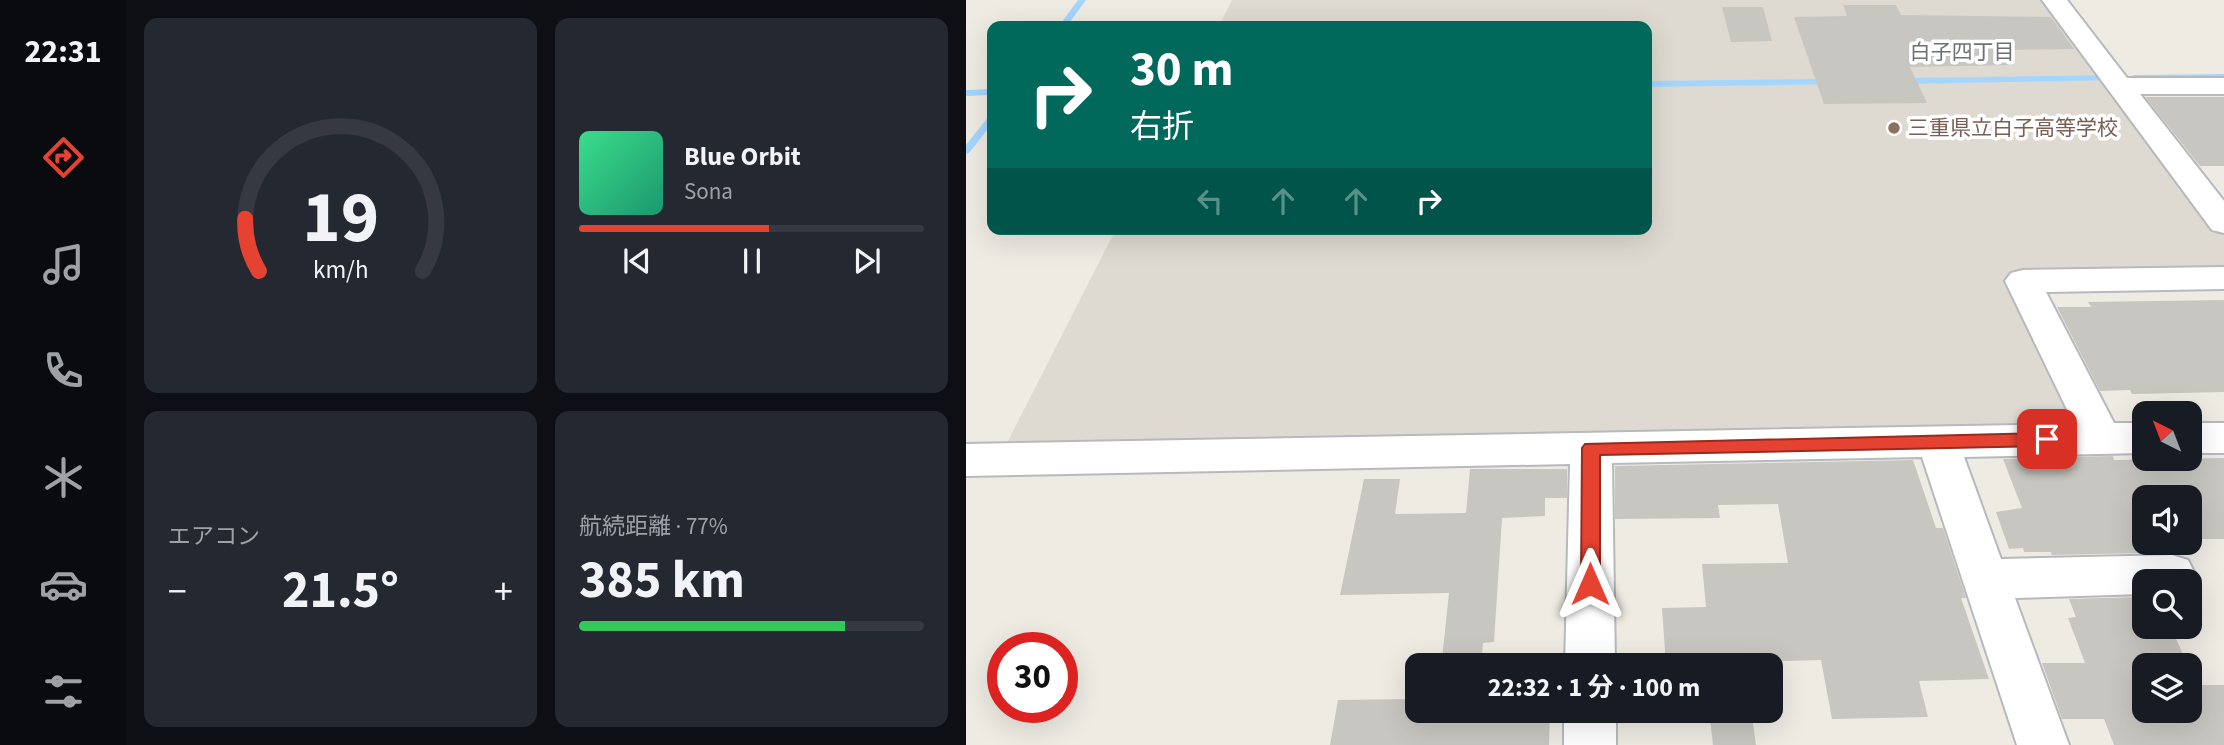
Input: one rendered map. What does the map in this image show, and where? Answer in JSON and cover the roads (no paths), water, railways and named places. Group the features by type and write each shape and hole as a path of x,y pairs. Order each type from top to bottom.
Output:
{"street":[{"path":"2054,0 2224,222"},
{"path":"2111,75 2224,86"},
{"path":"2101,438 2023,281 2224,278"},
{"path":"966,460 2132,438"},
{"path":"2202,438 2224,438"},
{"path":"1938,443 2043,745"},
{"path":"1590,653 1591,448"},
{"path":"1987,579 2132,575"},
{"path":"1590,723 1590,745"}],"waterway":[{"path":"1067,21 1082,0"},
{"path":"2134,78 2224,77"},
{"path":"1903,81 2115,78"},
{"path":"1652,84 1832,82"},
{"path":"966,93 987,92"},
{"path":"966,151 987,124"}],"place":[{"name":"三重県立白子高等学校","path":"1894,128"}],"district":[{"name":"白子四丁目","path":"1962,52"}]}
